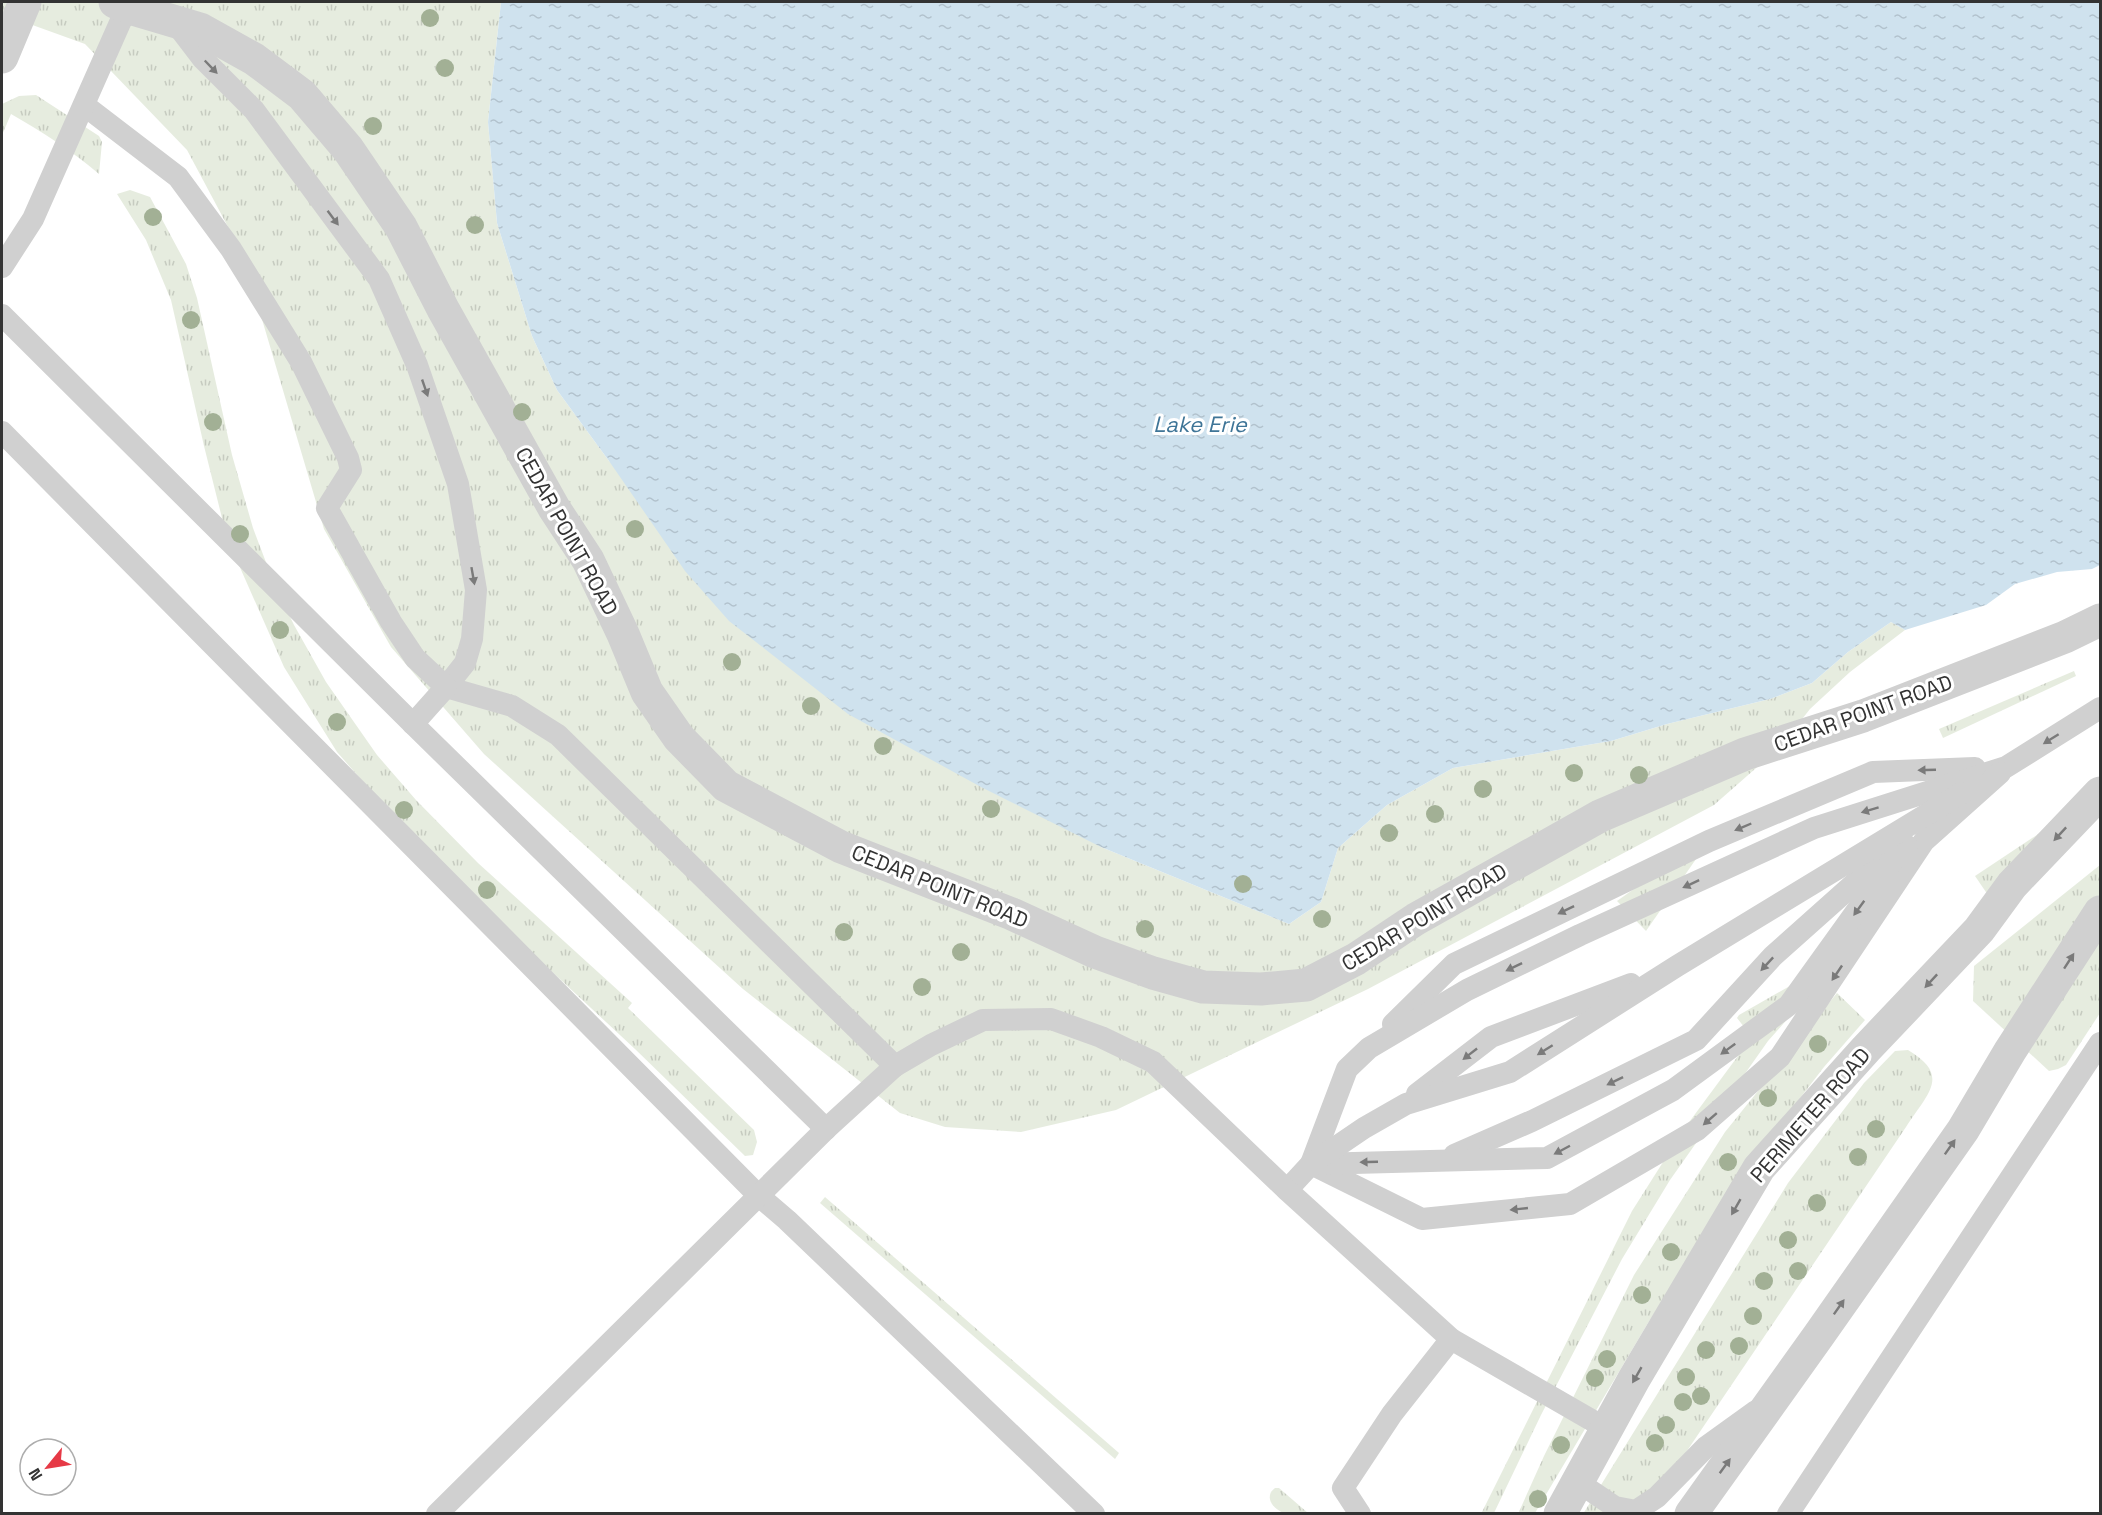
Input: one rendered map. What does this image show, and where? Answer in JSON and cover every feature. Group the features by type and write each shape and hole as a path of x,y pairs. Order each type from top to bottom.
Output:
{"street":[{"path":"2,57 25,2"},
{"name":"CEDAR POINT ROAD","path":"121,4 200,29 254,59 302,95 348,150 401,227 443,309 554,508 588,560 647,692 679,738 726,786 841,847 1012,914 1095,952 1153,973 1203,987 1261,989 1306,985 1356,959 1416,919 1600,816 1745,754 1863,716 2065,637 2100,620"},
{"name":"PERIMETER ROAD","path":"1560,1514 1759,1168 1866,1049 1979,930 2012,885 2100,792"},
{"path":"1691,1514 1962,1130 2100,912"}],"lane":[{"path":"2,267 33,219 84,105 121,4"},
{"path":"174,21 203,59 254,110 379,279 417,365 458,484 476,590 472,639 465,663 413,724"},
{"path":"84,105 178,177 231,249 301,362 348,458 351,470 327,508 391,621 415,658 446,687 512,706 558,735 895,1066"},
{"path":"2,315 413,724 826,1129"},
{"path":"2,432 759,1196 1094,1514"},
{"path":"1406,1104 1510,1072 1677,966 2100,708"},
{"path":"1369,1048 1467,990 1580,935 1814,828 2006,767"},
{"path":"1311,1164 1347,1070 1454,964 1709,841 1873,772 2006,767"},
{"path":"1445,1159 1532,1122 1696,1040 1773,956 1896,846 2006,767"},
{"path":"1311,1164 1547,1158 1673,1090 1789,1005 1899,852 2006,767"},
{"path":"1311,1164 1422,1219 1570,1204 1697,1130 1780,1057 1924,841 2006,767"},
{"path":"1287,1190 1311,1164 1364,1128 1406,1104 1491,1037 1677,966"},
{"path":"437,1514 826,1129 895,1066 931,1045 983,1020 1051,1019 1101,1037 1153,1062 1287,1190 1451,1339 1607,1429"},
{"path":"1788,1514 2100,1043"},
{"path":"1360,1514 1343,1488 1392,1414 1451,1339"},
{"path":"1578,1482 1615,1507 1636,1511 1657,1497 1706,1447 1775,1397"}],"green space":[{"path":"2,2 501,2 488,122 497,223 532,336 557,390 609,461 1101,847 1289,924 1321,902 1338,848 1387,805 1453,768 1611,741 1667,724 1770,699 1812,683 1848,652 1891,622 1905,630 1850,672 1810,709 1780,747 1714,805 1368,989 1116,1110 1021,1132 945,1127 900,1113 743,989 484,754 391,647 324,529 243,255 187,150 85,44 2,14"},
{"path":"36,95 99,136 102,142 99,174 56,142 11,114 2,135 2,104 19,96"},
{"path":"130,190 150,197 186,264 197,298 232,455 253,528 275,586 326,682 377,755 416,800 478,863 632,1003 628,1008 754,1130 757,1142 753,1155 745,1156 635,1049 432,860 337,752 284,667 227,538 171,300 146,240 117,194"},
{"path":"2074,671 2076,676 1943,738 1939,729"},
{"path":"2100,793 1990,898 1975,876"},
{"path":"1700,842 1703,849 1646,931 1617,901"},
{"path":"2100,865 2100,1013 2066,1065 2049,1071 1973,1001 1974,966"},
{"path":"1823,967 1828,973 1768,1041 1670,1180 1622,1259 1541,1415 1494,1513 1481,1514 1632,1211 1684,1129 1752,1037 1737,1018"},
{"path":"1837,993 1865,1020 1824,1067 1760,1150 1648,1323 1535,1513 1518,1514 1544,1456 1634,1275 1725,1132"},
{"path":"1908,1050 1929,1068 1932,1077 1927,1095 1645,1513 1583,1514 1788,1183 1864,1083 1895,1051"},
{"path":"825,1197 1119,1453 1115,1459 820,1203"},
{"path":"1275,1488 1279,1488 1308,1513 1287,1514 1276,1509 1270,1498"}],"water":[{"name":"Lake Erie","path":"501,2 2100,2 2100,565 2092,569 2057,572 2015,584 1986,605 1905,630 1891,622 1848,652 1812,683 1770,699 1667,724 1611,741 1453,768 1387,805 1338,848 1321,902 1289,924 1101,847 981,787 848,714 729,621 685,571 557,390 532,336 497,223 488,122"}]}
